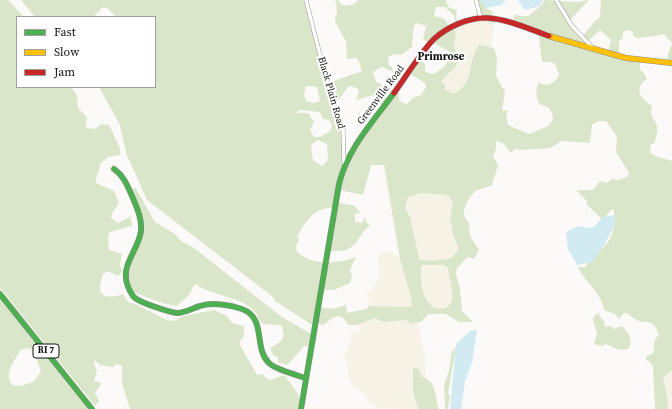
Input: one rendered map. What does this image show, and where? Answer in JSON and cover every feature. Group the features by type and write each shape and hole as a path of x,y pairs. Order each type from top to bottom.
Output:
{"main road":[{"name":"Greenville Road","path":"301,409 305,378 324,280 339,184 344,164 356,144 434,39 458,24 481,19 507,22 595,50 639,61 672,63"},
{"path":"114,169 122,175 141,217 141,232 126,274 127,286 134,298 166,311 179,313 202,305 213,304 242,309 250,313 258,324 263,354 269,364 305,378"},
{"name":"RI 7","path":"0,294 92,409"}],"street":[{"name":"Black Plain Road","path":"306,0 330,94 343,129 344,164"},
{"path":"476,0 481,19"},
{"path":"556,0 572,26 595,50"}],"shaded area":[{"path":"495,19 491,48 479,45 472,59 468,82 461,91 451,94 445,89 441,81 456,66 458,60 454,43 456,34 453,26 456,24"},
{"path":"421,193 448,195 453,202 450,218 453,235 458,246 457,252 451,258 434,261 420,260 419,258 410,217 405,208 408,197"},
{"path":"384,251 389,251 397,255 401,260 411,297 412,307 368,306 369,299 366,292 368,293 372,290 380,275 378,264 379,255"},
{"path":"423,265 443,265 448,268 453,288 452,303 450,305 439,309 427,302 423,294 421,267"},
{"path":"375,318 387,321 405,320 413,324 418,322 425,354 426,379 422,378 413,368 413,392 418,409 378,408 368,400 365,394 352,384 348,375 347,362 344,359 351,342 351,334 360,331 361,329 356,325"},
{"path":"672,370 672,409 668,409 663,378"}],"green space":[{"path":"0,0 8,0 23,16 16,16 16,88 72,88 77,95 78,108 87,117 86,128 95,129 101,124 109,125 120,148 120,155 108,157 100,164 96,183 114,191 119,203 111,218 118,223 131,216 132,226 110,232 108,236 109,250 122,254 120,265 122,272 118,276 108,271 103,274 100,287 102,294 112,297 123,294 129,303 133,303 167,320 174,321 183,316 214,310 227,316 232,323 244,326 244,336 239,343 257,375 263,374 266,378 271,380 281,376 286,376 299,396 301,409 130,409 122,383 122,366 116,364 113,367 100,365 95,360 94,363 97,371 94,381 102,383 95,393 99,401 95,406 0,288"},
{"path":"21,0 306,0 328,83 362,71 356,58 347,59 346,42 335,21 337,14 336,1 333,0 339,0 341,5 352,5 358,0 446,0 448,7 457,10 456,16 458,23 456,24 454,16 445,7 436,7 434,16 445,19 449,27 453,26 456,34 454,43 458,60 456,66 441,81 445,85 445,89 453,94 465,85 475,52 479,45 494,48 497,58 496,76 505,92 502,110 508,111 506,116 508,125 529,134 548,126 553,120 550,109 539,104 536,94 538,82 548,85 559,75 555,64 551,62 542,62 538,31 512,23 514,16 518,14 519,16 528,16 541,6 544,0 578,2 589,0 569,21 583,35 600,17 600,0 672,0 672,43 664,34 638,38 633,36 633,32 627,30 623,32 623,38 619,41 619,55 640,61 640,70 644,73 647,79 640,85 639,89 644,100 652,106 651,115 656,122 656,139 654,144 651,144 650,152 655,156 672,161 672,370 663,378 668,409 655,409 653,366 646,360 646,357 653,353 655,339 659,335 657,329 652,323 639,321 627,314 624,313 619,319 615,314 604,310 603,304 597,293 584,278 578,267 585,267 607,243 613,232 614,210 612,209 600,223 601,218 587,205 587,201 576,190 593,190 600,181 607,183 612,179 619,180 628,176 629,173 616,152 617,137 606,121 598,121 592,125 590,143 562,141 550,148 524,150 515,149 511,153 504,144 498,141 496,142 496,149 493,156 498,165 492,185 475,191 467,202 464,211 464,216 469,223 470,236 479,250 474,259 468,257 457,268 456,274 460,289 462,311 473,322 459,322 446,314 428,314 422,321 412,324 405,320 384,322 375,318 356,325 348,325 342,317 339,316 323,325 316,323 315,327 275,301 273,297 147,200 126,153 120,125 100,88 156,88 156,16 115,16 107,8 103,7 94,16 34,16","holes":["417,23 426,26 423,39 430,44 432,42 450,52 450,56 447,63 441,69 431,74 425,71 425,64 419,59 410,74 425,83 426,87 421,95 413,98 407,104 399,100 399,93 395,91 388,99 381,93 382,84 376,82 373,72 382,67 393,72 392,67 389,65 388,57 394,54 401,55 412,47 415,24","600,30 611,40 608,52 594,49 588,41","306,86 317,87 320,101 313,103 306,101 304,94","351,86 358,89 359,91 356,100 373,95 383,106 344,161 343,129 334,106 348,87","299,110 320,112 323,119 329,120 332,125 330,131 320,137 314,137 310,130 314,122 308,113 297,113","318,140 327,144 328,160 322,166 313,160 311,148","371,165 384,165 400,259 411,297 412,307 368,306 367,309 347,313 346,305 330,309 319,306 323,290 334,290 350,283 352,277 350,270 356,257 333,262 317,262 303,257 297,252 296,246 299,240 297,237 304,225 312,216 322,209 335,208 329,251 346,250 351,247 370,225 367,223 365,217 362,223 355,222 355,214 361,213 354,206 337,202 339,190 363,195","421,193 448,195 453,202 450,218 453,235 458,246 457,252 451,258 434,261 420,260 410,217 405,208 408,197","423,265 443,265 448,268 452,289 452,301 449,306 435,308 427,300 423,290 421,267"]},
{"path":"476,0 484,0 486,8 493,12 492,18 481,18"},
{"path":"672,43 672,62 667,62"},
{"path":"135,187 155,222 175,234 181,241 194,248 282,317 313,335 311,346 304,346 286,365 278,362 278,357 273,355 270,348 280,342 284,336 280,325 262,324 255,312 248,306 202,288 196,284 193,286 190,294 177,306 165,304 130,291 125,267 137,237 139,222 128,192"},
{"path":"0,297 90,409 0,409","holes":["28,348 34,351 41,372 33,382 21,386 12,385 9,372 20,350"]},
{"path":"600,313 599,316 604,321 605,327 610,326 614,329 622,326 627,331 631,342 629,348 619,350 605,344 602,346 594,344 597,334 593,319 595,315"},
{"path":"456,347 448,393 450,396 448,409 445,409 444,385 449,371 452,351"},
{"path":"413,368 419,369 422,377 431,382 435,390 439,409 418,409 413,392"}],"water":[{"path":"480,0 506,0 501,5 487,8"},
{"path":"518,0 543,0 540,6 524,10"},
{"path":"613,215 615,224 605,244 592,262 577,265 568,249 566,232 578,226 592,228 604,217"},
{"path":"477,330 472,363 465,381 461,409 450,409 456,344 470,331"}],"traffic: fast":[{"path":"301,409 339,184 348,159 355,147 369,125 394,93"},
{"path":"114,169 127,184 141,222 139,239 126,269 128,286 133,296 147,304 177,313 210,304 227,305 242,309 250,313 255,319 264,357 269,363 280,370 305,378"},
{"path":"0,294 92,409"}],"traffic: slow":[{"path":"549,36 626,58 672,63"}],"traffic: jam":[{"path":"394,93 429,44 445,31 466,21 480,18 503,20 549,36"}],"district":[{"name":"Primrose","path":"441,57"}]}
